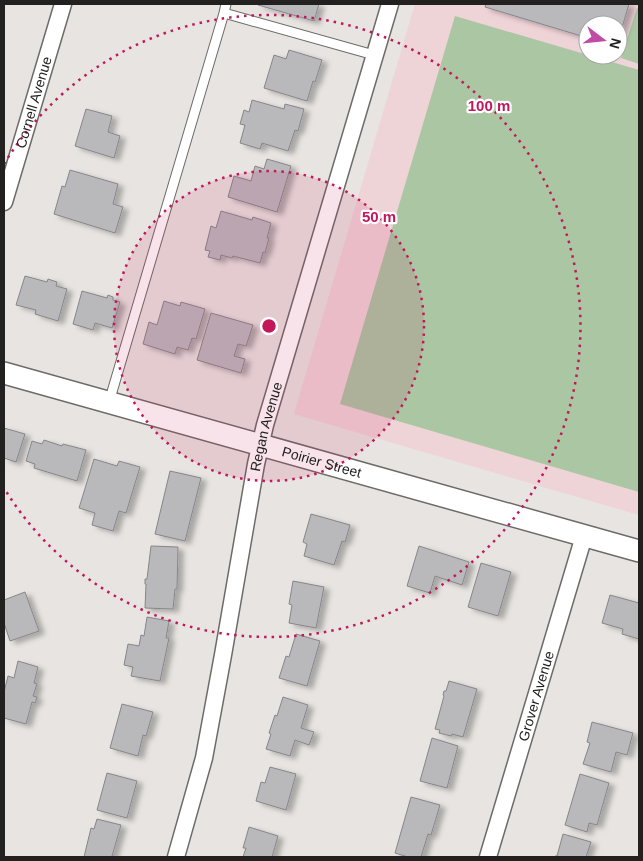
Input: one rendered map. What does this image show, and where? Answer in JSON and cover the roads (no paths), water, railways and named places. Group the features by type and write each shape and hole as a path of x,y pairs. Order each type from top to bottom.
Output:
{"street":[{"name":"Cornell Avenue","path":"4,202 63,4"},
{"name":"Regan Avenue","path":"176,857 204,758 260,445 390,4"},
{"name":"Poirier Street","path":"4,373 639,551"},
{"name":"Grover Avenue","path":"488,857 584,536"}],"lane":[{"path":"109,402 225,8 374,55"}]}
